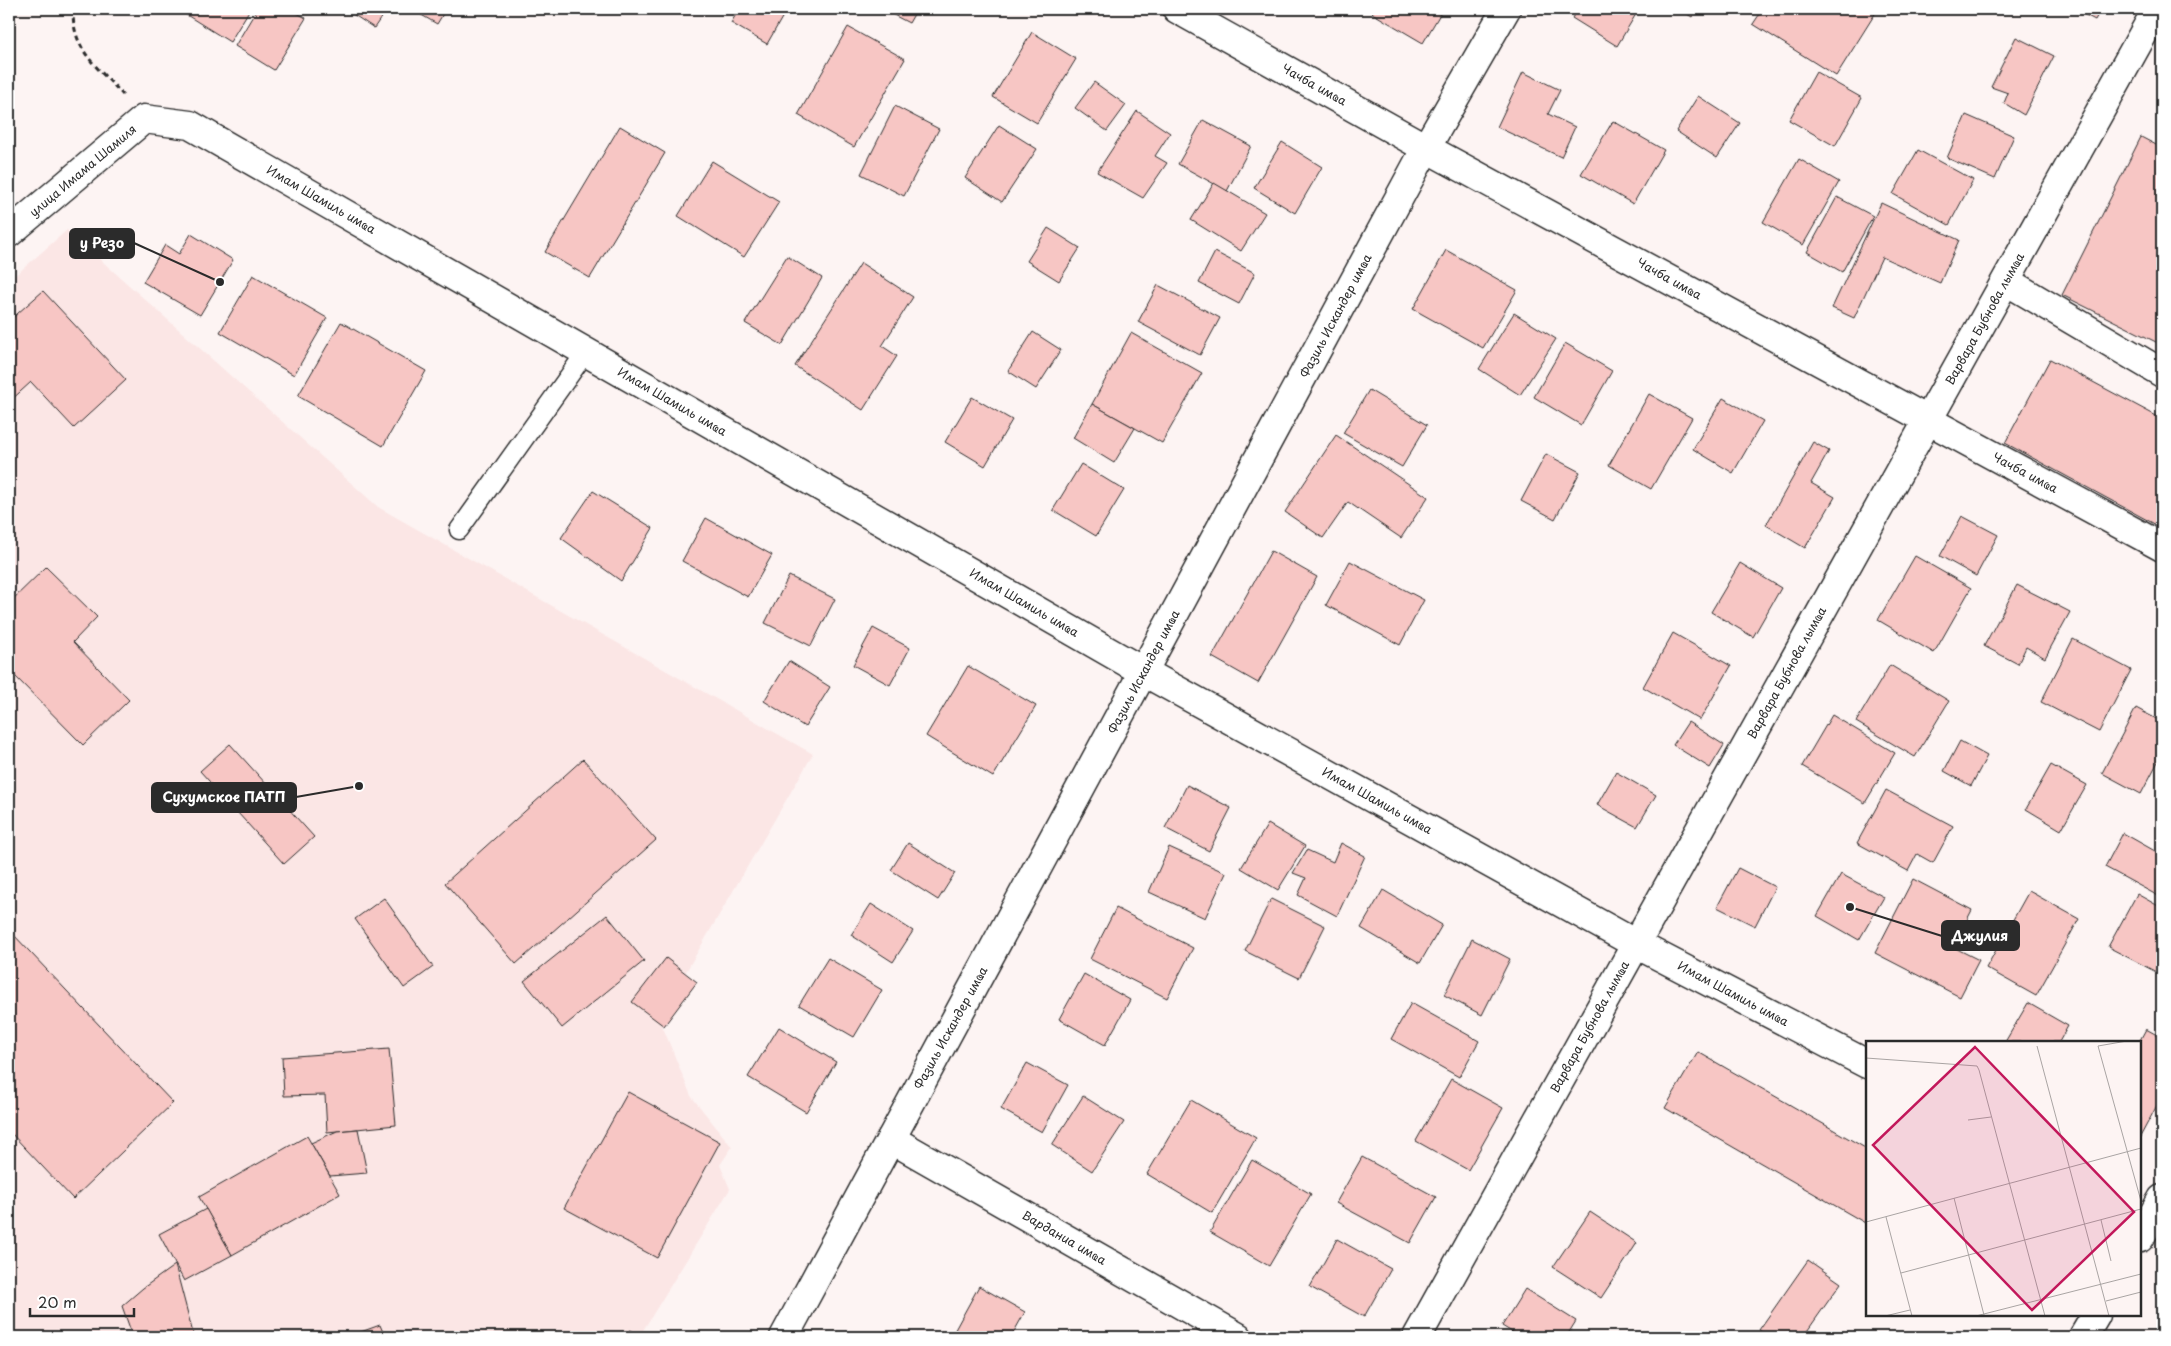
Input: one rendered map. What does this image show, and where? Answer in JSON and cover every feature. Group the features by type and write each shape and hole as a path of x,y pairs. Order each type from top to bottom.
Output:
{"street":[{"name":"Чачба имҩа","path":"1177,9 1426,148 2162,547"},
{"name":"Фазиль Искандер имҩа","path":"784,1337 1426,148 1506,9"},
{"name":"Варвара Бубнова лымҩа","path":"1417,1337 2158,9"},
{"name":"улица Имама Шамиля","path":"9,232 144,119 190,125"},
{"name":"Имам Шамиль имҩа","path":"190,125 1144,672 1636,944 1866,1063"},
{"path":"2006,280 2162,373"},
{"name":"Варданиа имҩа","path":"890,1139 1238,1337"},
{"path":"2141,1236 2155,1209"},
{"path":"2083,1337 2095,1316"}],"lane":[{"path":"459,530 586,352"}],"path":[{"path":"73,9 73,24 84,54 144,119"}],"shaded area":[{"path":"67,230 378,507 813,754 659,1018 691,1096 732,1147 720,1165 730,1189 639,1337 9,1337 9,281"}],"building":[{"path":"188,9 250,9 230,42 185,14"},
{"path":"257,9 290,9 306,18 274,70 235,46"},
{"path":"345,9 387,9 374,28"},
{"path":"411,9 446,9 437,24"},
{"path":"739,9 787,9 767,44 731,23"},
{"path":"882,9 917,9 909,23"},
{"path":"1375,9 1443,9 1423,43 1372,13"},
{"path":"1578,9 1639,9 1617,46 1572,18"},
{"path":"1679,9 1697,9 1692,17"},
{"path":"1763,9 1878,9 1836,76 1753,24"},
{"path":"2074,9 2101,9 2095,20"},
{"path":"848,27 905,59 854,147 798,115"},
{"path":"1032,32 1076,59 1037,123 993,97"},
{"path":"2016,37 2054,56 2024,115 2004,103 2008,93 1991,87"},
{"path":"1523,72 1560,90 1548,114 1575,127 1561,157 1497,127"},
{"path":"1816,72 1862,98 1835,146 1789,120"},
{"path":"1094,82 1126,105 1107,131 1075,108"},
{"path":"1698,96 1740,123 1717,158 1676,131"},
{"path":"895,106 939,129 904,196 861,174"},
{"path":"1137,111 1170,133 1155,156 1167,163 1143,198 1097,172"},
{"path":"1966,115 2014,136 1995,179 1947,158"},
{"path":"1203,120 1251,146 1227,191 1178,164"},
{"path":"1613,121 1664,150 1633,204 1581,174"},
{"path":"999,125 1037,149 1002,202 965,178"},
{"path":"620,126 665,153 590,278 545,252"},
{"path":"2141,137 2162,148 2162,345 2062,295"},
{"path":"1282,142 1322,167 1295,213 1254,188"},
{"path":"1918,150 1973,180 1949,225 1893,194"},
{"path":"1799,159 1839,182 1803,245 1763,222"},
{"path":"712,161 779,202 744,257 678,216"},
{"path":"1214,183 1265,213 1241,251 1191,220"},
{"path":"1837,197 1873,216 1842,272 1807,252"},
{"path":"1881,203 1959,240 1940,283 1882,257 1854,318 1832,308"},
{"path":"1048,228 1080,248 1059,281 1027,261"},
{"path":"191,234 233,260 200,315 143,282 165,245 179,254"},
{"path":"1446,250 1517,290 1483,348 1413,309"},
{"path":"1215,252 1255,273 1239,304 1199,283"},
{"path":"787,256 822,278 782,345 745,323"},
{"path":"861,263 913,297 882,346 897,356 863,410 795,366"},
{"path":"253,275 327,318 294,375 220,332"},
{"path":"1158,285 1220,318 1200,355 1138,322"},
{"path":"43,291 126,380 74,428 31,382 9,402 9,321"},
{"path":"1514,313 1556,339 1520,395 1479,369"},
{"path":"341,322 426,371 383,446 298,396"},
{"path":"1033,332 1061,350 1036,389 1008,371"},
{"path":"1131,333 1202,373 1162,443 1092,404"},
{"path":"1565,343 1612,371 1581,425 1534,397"},
{"path":"2050,359 2162,419 2162,528 2005,443"},
{"path":"1369,390 1427,425 1402,467 1343,433"},
{"path":"1649,394 1692,418 1651,489 1609,465"},
{"path":"972,397 1012,420 985,466 945,442"},
{"path":"1723,398 1763,421 1733,473 1693,449"},
{"path":"1092,404 1135,428 1114,463 1073,438"},
{"path":"1336,435 1428,497 1401,538 1348,502 1323,538 1285,512"},
{"path":"1813,442 1829,451 1811,483 1835,497 1805,548 1766,525"},
{"path":"1546,454 1580,472 1555,519 1521,501"},
{"path":"1081,464 1124,490 1096,536 1053,510"},
{"path":"593,491 653,528 621,581 561,538"},
{"path":"1962,516 1998,535 1976,576 1940,556"},
{"path":"706,518 772,555 748,597 682,561"},
{"path":"1271,551 1317,577 1258,683 1212,657"},
{"path":"1915,556 1971,588 1934,653 1878,620"},
{"path":"1350,561 1424,600 1400,645 1326,605"},
{"path":"1740,563 1781,588 1753,637 1711,612"},
{"path":"46,567 97,617 73,642 129,700 83,745 9,670 9,603"},
{"path":"789,576 835,599 811,646 765,623"},
{"path":"2017,585 2070,612 2045,658 2026,647 2018,664 1984,646"},
{"path":"873,628 910,648 890,685 853,665"},
{"path":"1673,633 1731,666 1700,720 1643,687"},
{"path":"2073,639 2131,670 2099,732 2041,702"},
{"path":"789,661 830,687 805,727 764,701"},
{"path":"1890,665 1949,701 1915,757 1856,722"},
{"path":"968,666 1036,706 993,777 926,736"},
{"path":"2136,708 2162,722 2162,754 2141,794 2102,773"},
{"path":"1832,715 1895,753 1865,803 1802,766"},
{"path":"1688,722 1724,745 1710,768 1673,745"},
{"path":"1960,741 1987,756 1971,786 1944,771"},
{"path":"230,744 314,837 284,864 200,771"},
{"path":"583,759 656,840 516,964 445,883"},
{"path":"2051,765 2087,785 2061,830 2026,809"},
{"path":"1616,772 1656,795 1637,827 1597,805"},
{"path":"1187,785 1231,808 1209,851 1165,828"},
{"path":"1886,790 1953,826 1933,863 1917,854 1908,871 1857,843"},
{"path":"1268,824 1305,846 1278,890 1241,868"},
{"path":"2123,833 2162,855 2162,898 2105,867"},
{"path":"908,843 955,873 938,900 891,870"},
{"path":"1341,843 1365,856 1337,916 1298,895 1306,878 1293,873 1307,850 1333,862"},
{"path":"1169,847 1226,873 1205,918 1149,892"},
{"path":"1738,868 1775,887 1755,926 1717,907"},
{"path":"1841,874 1884,897 1859,940 1817,916"},
{"path":"1913,879 1972,910 1953,947 1979,960 1960,997 1875,953"},
{"path":"1383,890 1442,925 1420,963 1361,928"},
{"path":"2029,891 2079,919 2036,996 1986,968"},
{"path":"2137,894 2162,908 2162,975 2108,947"},
{"path":"384,898 433,967 404,988 355,919"},
{"path":"1271,899 1325,926 1299,978 1245,951"},
{"path":"871,904 913,931 893,962 851,935"},
{"path":"1116,908 1193,948 1167,998 1090,959"},
{"path":"607,915 644,961 562,1028 524,981"},
{"path":"12,933 173,1103 73,1199 9,1131 9,936"},
{"path":"1472,939 1510,959 1482,1015 1444,995"},
{"path":"666,958 697,982 664,1026 632,1002"},
{"path":"828,958 882,990 854,1037 799,1005"},
{"path":"1084,974 1130,1000 1105,1045 1059,1019"},
{"path":"1411,1003 1479,1041 1459,1077 1391,1039"},
{"path":"2028,1003 2068,1026 2060,1041 2006,1041"},
{"path":"779,1027 836,1062 806,1112 748,1077"},
{"path":"2162,1027 2162,1096 2141,1135 2140,1041 2146,1029 2157,1035"},
{"path":"389,1049 396,1125 327,1132 325,1095 284,1096 282,1057"},
{"path":"1698,1052 1866,1148 1866,1223 1665,1108"},
{"path":"1027,1063 1068,1085 1042,1132 1001,1109"},
{"path":"1451,1079 1503,1108 1468,1170 1416,1141"},
{"path":"628,1092 720,1142 657,1258 564,1208"},
{"path":"1083,1096 1124,1122 1092,1171 1052,1145"},
{"path":"1191,1100 1256,1138 1212,1213 1147,1174"},
{"path":"358,1129 367,1173 330,1176 311,1143 337,1131"},
{"path":"307,1136 340,1194 232,1255 199,1197"},
{"path":"1362,1157 1436,1197 1410,1243 1336,1203"},
{"path":"1252,1160 1311,1194 1269,1266 1210,1232"},
{"path":"206,1209 232,1255 184,1281 159,1234"},
{"path":"1590,1212 1637,1243 1601,1298 1553,1267"},
{"path":"1337,1239 1391,1269 1364,1317 1310,1287"},
{"path":"1808,1260 1841,1283 1803,1337 1770,1337 1759,1330"},
{"path":"175,1265 194,1337 133,1337 122,1306"},
{"path":"979,1286 1025,1312 1011,1337 951,1337"},
{"path":"1525,1289 1576,1321 1566,1337 1520,1337 1502,1326"},
{"path":"380,1325 385,1337 347,1337"},
{"path":"630,1330 646,1337 626,1337"}],"place":[{"name":"у Резо","path":"220,282"},
{"name":"Сухумское ПАТП","path":"359,786"},
{"name":"Джулия","path":"1850,907"}]}
